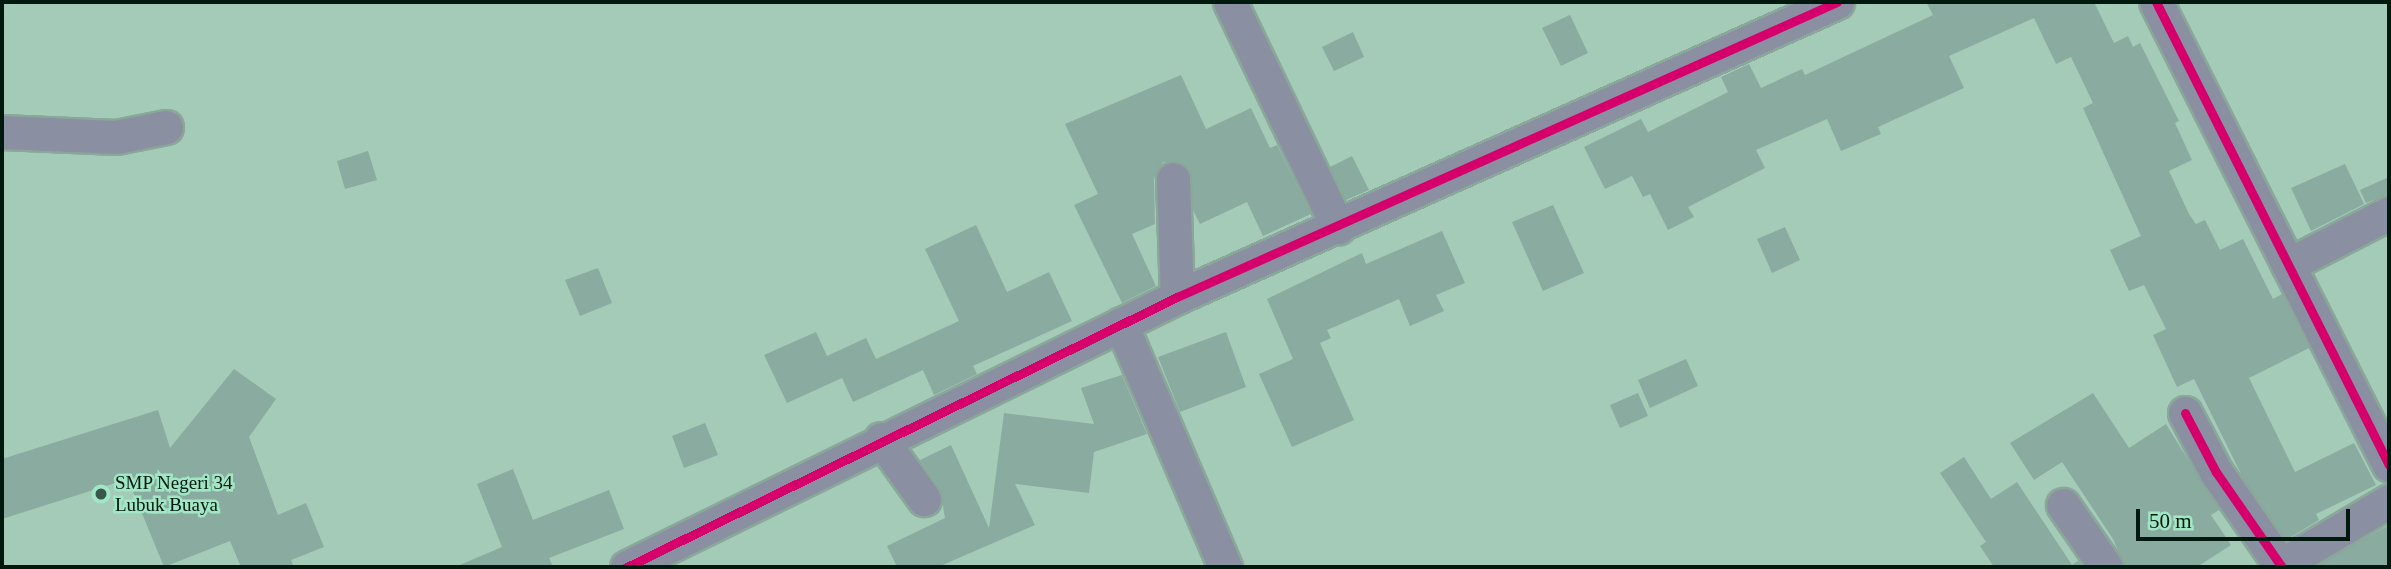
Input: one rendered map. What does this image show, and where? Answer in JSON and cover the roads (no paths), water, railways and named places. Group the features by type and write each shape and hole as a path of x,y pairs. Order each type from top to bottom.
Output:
{"street":[{"path":"1230,2 1338,227"},
{"path":"627,567 881,439 1121,324 1837,2"},
{"path":"2156,2 2389,465"},
{"path":"2,132 116,137 166,127"},
{"path":"1173,179 1177,298"},
{"path":"2288,265 2389,213"},
{"path":"1121,324 1225,567"},
{"path":"2185,414 2216,472 2280,566 2389,501"},
{"path":"881,439 924,499"},
{"path":"2063,505 2106,567"}],"place":[{"name":"SMP Negeri 34 Lubuk Buaya","path":"101,494"}]}
